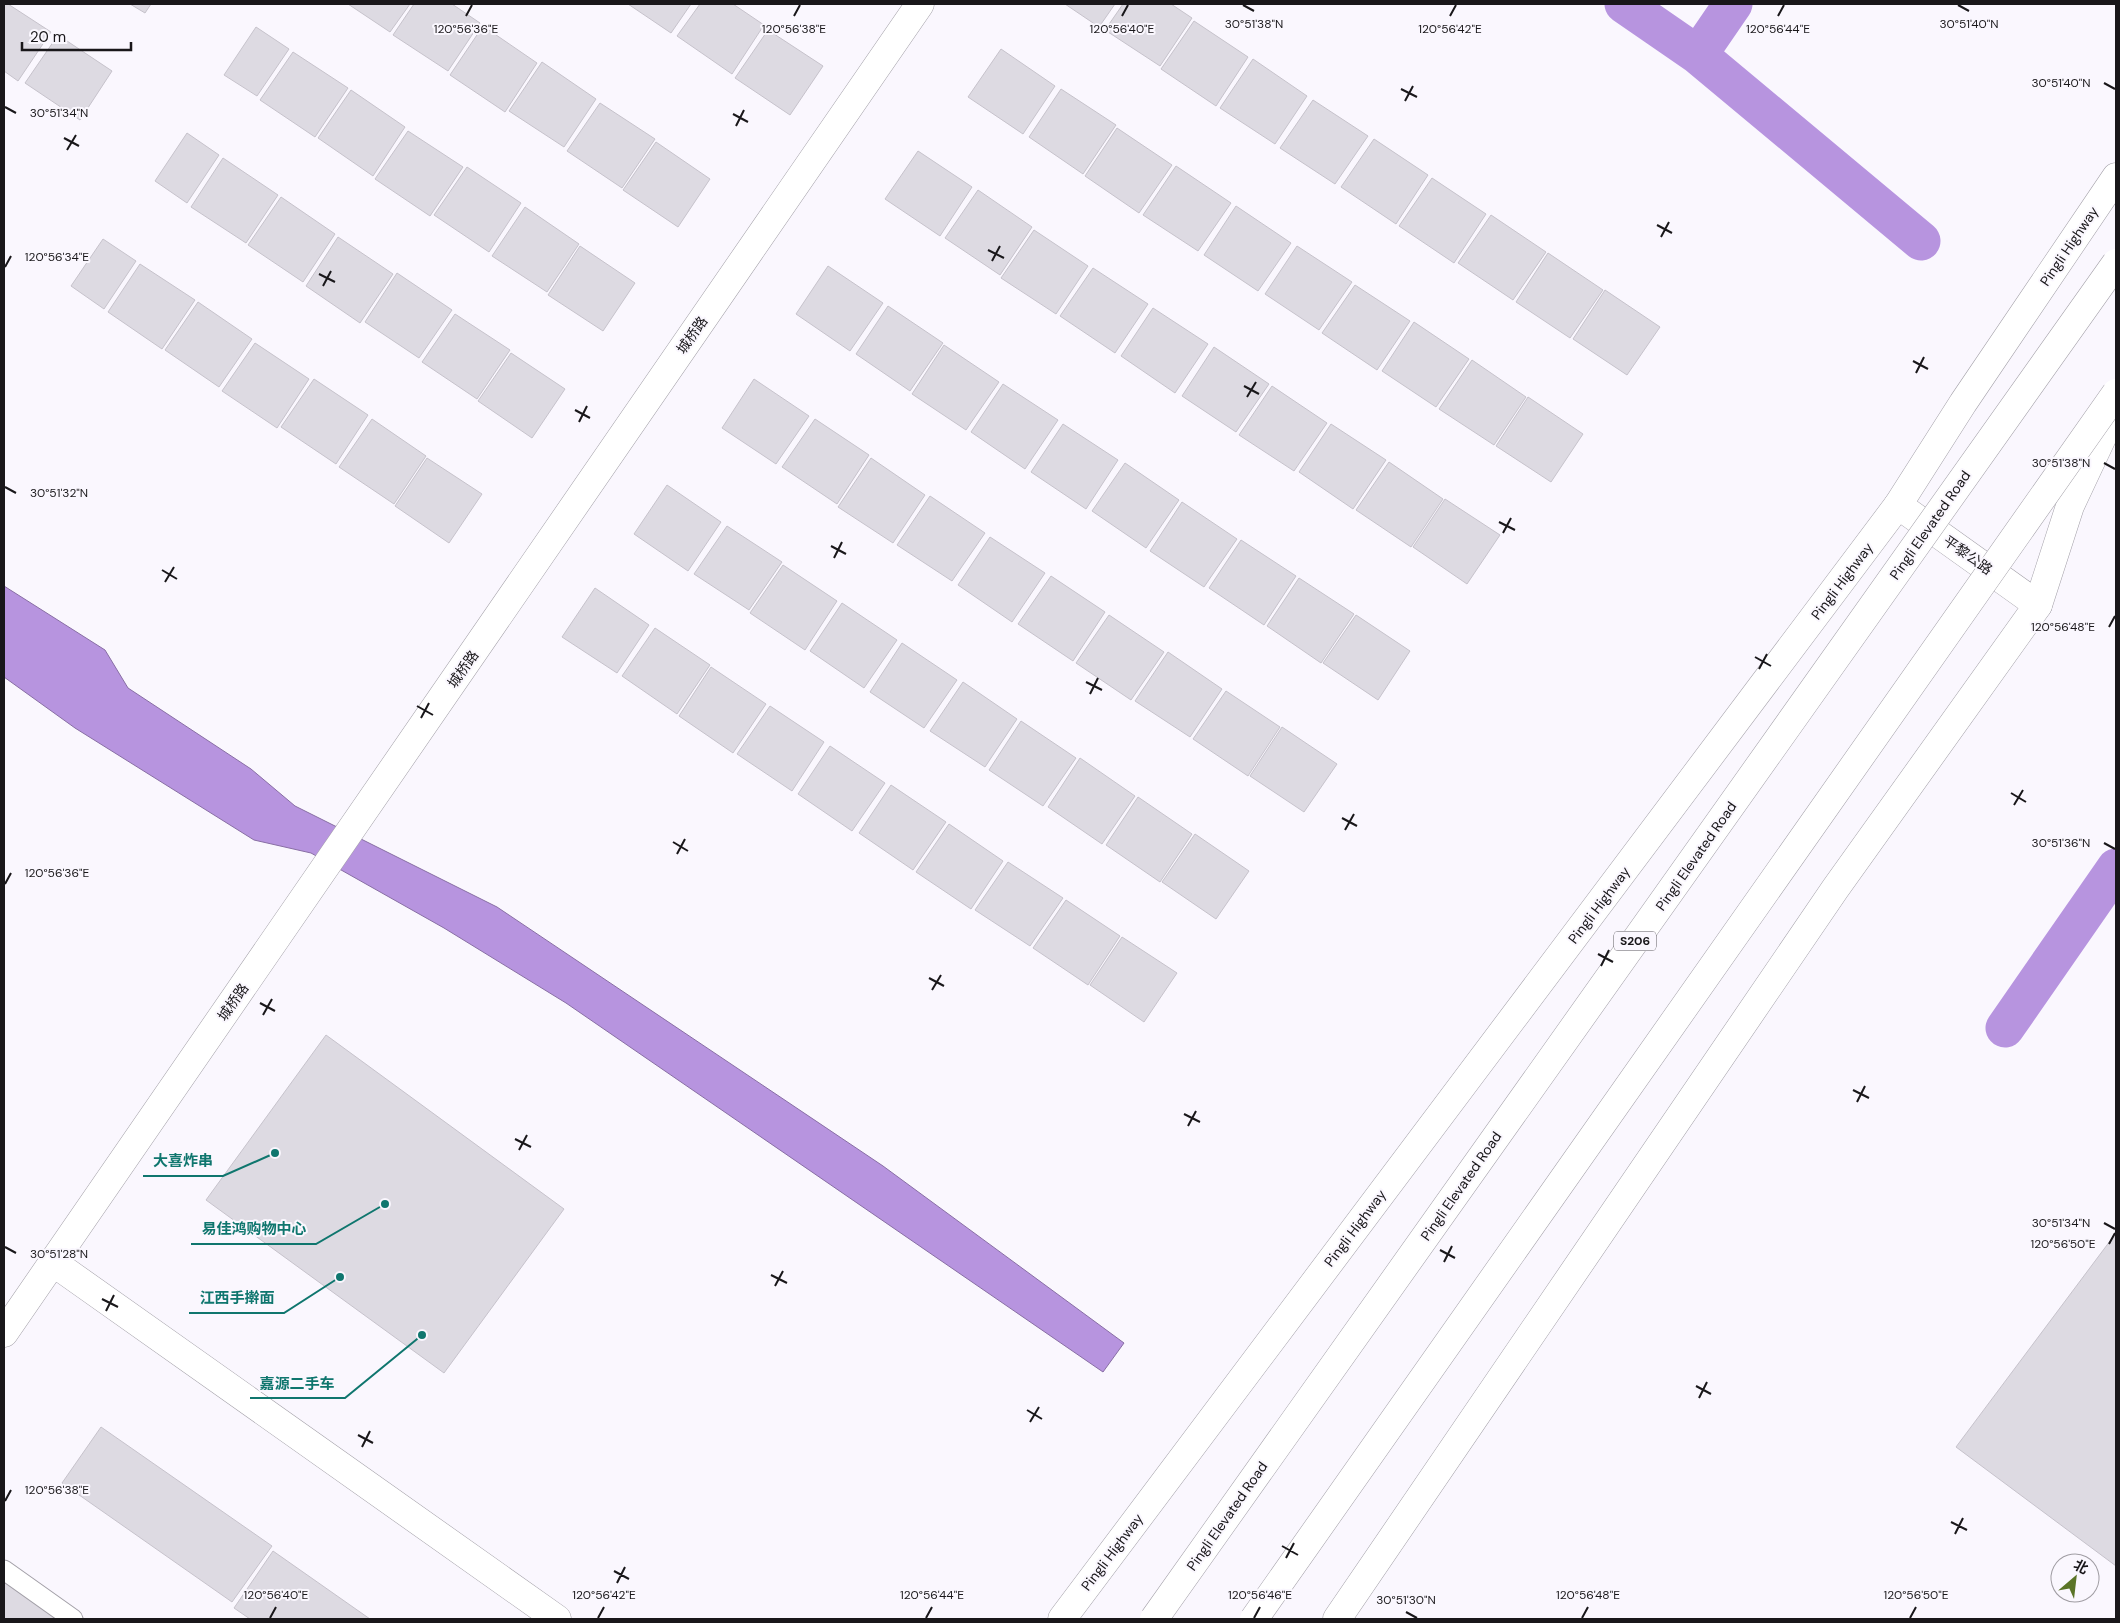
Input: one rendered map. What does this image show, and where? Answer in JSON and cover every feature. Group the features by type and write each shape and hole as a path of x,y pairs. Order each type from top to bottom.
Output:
{"main road":[{"name":"城桥路","path":"4,1333 920,4"},
{"name":"Pingli Highway","path":"1062,1619 1898,505 1963,403 2116,177"},
{"name":"Pingli Elevated Road","path":"1154,1619 2116,263"},
{"path":"1254,1619 2116,393"},
{"path":"1337,1619 1835,889 2038,605 2070,506 2116,408"},
{"name":"平黎公路","path":"1898,505 2038,605"},
{"path":"54,1263 557,1619"}],"lane":[{"path":"4,1570 73,1619"}],"shaded area":[{"path":"4,586 105,650 128,688 251,769 295,806 497,907 883,1166 1124,1343 1103,1372 566,1003 444,928 311,853 254,840 75,728 4,677"}],"building":[{"path":"4,4 8,4 51,32 18,81 4,71"},
{"path":"130,4 151,4 145,13"},
{"path":"348,4 410,4 390,32"},
{"path":"414,4 452,4 480,23 448,71 393,35"},
{"path":"628,4 691,4 671,33"},
{"path":"700,4 733,4 764,25 732,74 677,36"},
{"path":"1065,4 1115,4 1099,27"},
{"path":"1123,4 1171,4 1192,18 1160,66 1105,30"},
{"path":"1194,21 1248,57 1216,106 1161,69"},
{"path":"483,26 537,63 505,112 450,75"},
{"path":"256,27 289,49 257,96 224,75"},
{"path":"768,30 823,66 790,115 735,78"},
{"path":"58,35 112,71 80,120 25,83"},
{"path":"1001,49 1055,86 1023,134 968,97"},
{"path":"293,52 348,88 315,137 260,100"},
{"path":"1253,59 1307,96 1275,144 1220,108"},
{"path":"542,62 596,99 564,147 509,111"},
{"path":"1061,89 1116,125 1083,174 1029,137"},
{"path":"351,90 405,127 373,176 318,138"},
{"path":"1313,100 1368,136 1335,184 1280,148"},
{"path":"600,103 655,139 622,188 567,151"},
{"path":"1117,128 1172,165 1139,213 1085,176"},
{"path":"408,131 463,167 430,216 375,179"},
{"path":"187,133 219,155 187,203 155,181"},
{"path":"1374,139 1428,175 1396,224 1341,187"},
{"path":"656,142 710,179 678,227 623,190"},
{"path":"918,151 972,187 940,236 885,199"},
{"path":"223,158 278,195 246,243 191,207"},
{"path":"1176,166 1231,203 1198,251 1143,215"},
{"path":"467,167 521,203 489,252 434,215"},
{"path":"1432,178 1486,214 1454,263 1399,226"},
{"path":"978,190 1032,227 1000,275 945,238"},
{"path":"281,197 335,234 303,282 248,245"},
{"path":"1236,206 1291,243 1258,291 1204,255"},
{"path":"525,207 579,244 547,292 492,256"},
{"path":"1491,215 1546,252 1513,300 1458,263"},
{"path":"1034,230 1088,266 1056,314 1001,278"},
{"path":"338,237 393,274 360,323 306,286"},
{"path":"103,239 136,261 104,309 71,286"},
{"path":"580,246 635,283 603,331 548,295"},
{"path":"1297,246 1352,282 1319,330 1265,294"},
{"path":"1548,253 1603,290 1570,338 1516,302"},
{"path":"140,264 195,300 162,349 108,312"},
{"path":"828,266 883,303 850,351 796,314"},
{"path":"1093,268 1148,304 1115,353 1060,316"},
{"path":"397,273 452,310 419,358 365,322"},
{"path":"1355,285 1410,321 1377,370 1322,333"},
{"path":"1605,290 1660,327 1627,375 1573,339"},
{"path":"198,302 252,339 219,387 165,350"},
{"path":"888,306 943,343 910,391 856,354"},
{"path":"1153,308 1208,344 1175,393 1121,356"},
{"path":"455,314 510,350 477,399 422,362"},
{"path":"1414,322 1469,359 1436,407 1382,371"},
{"path":"255,343 309,379 277,428 222,391"},
{"path":"944,345 999,382 966,430 912,394"},
{"path":"1214,347 1269,384 1236,432 1182,396"},
{"path":"511,353 565,389 532,438 478,401"},
{"path":"1472,360 1526,397 1494,445 1439,409"},
{"path":"314,379 368,415 336,464 281,427"},
{"path":"754,379 809,416 776,464 722,428"},
{"path":"1003,384 1058,420 1025,469 971,432"},
{"path":"1272,386 1327,423 1294,471 1239,435"},
{"path":"1528,397 1583,434 1551,482 1496,446"},
{"path":"372,419 426,456 394,504 339,467"},
{"path":"815,419 869,455 837,504 782,467"},
{"path":"1063,424 1118,460 1086,509 1031,472"},
{"path":"1331,424 1386,460 1353,509 1299,472"},
{"path":"427,458 482,494 449,543 395,506"},
{"path":"871,458 925,495 893,543 838,507"},
{"path":"1389,462 1443,499 1411,547 1356,510"},
{"path":"1125,463 1179,500 1146,548 1092,511"},
{"path":"667,485 721,522 688,571 634,534"},
{"path":"930,496 985,533 952,581 897,545"},
{"path":"1445,499 1500,535 1467,584 1413,547"},
{"path":"1182,502 1237,539 1204,587 1150,551"},
{"path":"727,526 782,562 749,610 694,574"},
{"path":"990,537 1045,573 1012,622 958,585"},
{"path":"1241,540 1296,576 1264,625 1209,588"},
{"path":"783,565 837,601 805,650 750,613"},
{"path":"1051,576 1105,612 1073,661 1018,624"},
{"path":"1299,578 1354,614 1321,663 1267,626"},
{"path":"595,588 649,625 617,673 562,637"},
{"path":"842,603 897,640 864,688 810,651"},
{"path":"1109,615 1164,652 1131,700 1076,663"},
{"path":"1356,615 1410,651 1378,700 1323,663"},
{"path":"655,628 710,665 677,714 622,676"},
{"path":"902,643 957,680 924,728 870,692"},
{"path":"1168,652 1222,689 1190,737 1135,701"},
{"path":"711,667 766,704 733,753 679,716"},
{"path":"963,682 1017,719 985,767 930,731"},
{"path":"1226,691 1280,727 1248,776 1193,739"},
{"path":"770,706 824,742 792,791 737,754"},
{"path":"1021,721 1076,758 1043,806 989,770"},
{"path":"1282,727 1337,764 1304,812 1250,776"},
{"path":"830,746 885,783 852,831 798,794"},
{"path":"1080,758 1135,796 1102,844 1048,807"},
{"path":"891,785 946,822 913,870 859,833"},
{"path":"1138,797 1192,834 1160,882 1106,845"},
{"path":"949,824 1003,861 971,909 916,872"},
{"path":"1195,834 1249,871 1216,919 1162,882"},
{"path":"1008,862 1063,898 1030,946 975,910"},
{"path":"1066,900 1120,936 1088,985 1033,948"},
{"path":"1122,937 1177,973 1144,1022 1090,985"},
{"path":"326,1035 564,1209 444,1373 206,1200"},
{"path":"2116,1233 2116,1566 1956,1447"},
{"path":"101,1427 272,1546 232,1602 62,1483"},
{"path":"273,1551 370,1619 250,1619 234,1608"},
{"path":"4,1582 60,1619 4,1619"}],"waterway":[{"path":"1624,4 1698,55 1733,4"},
{"path":"1698,55 1921,241"},
{"path":"2005,1028 2116,868"}],"place":[{"name":"大喜炸串","path":"275,1153"},
{"name":"易佳鸿购物中心","path":"385,1204"},
{"name":"江西手擀面","path":"340,1277"},
{"name":"嘉源二手车","path":"422,1335"}]}
